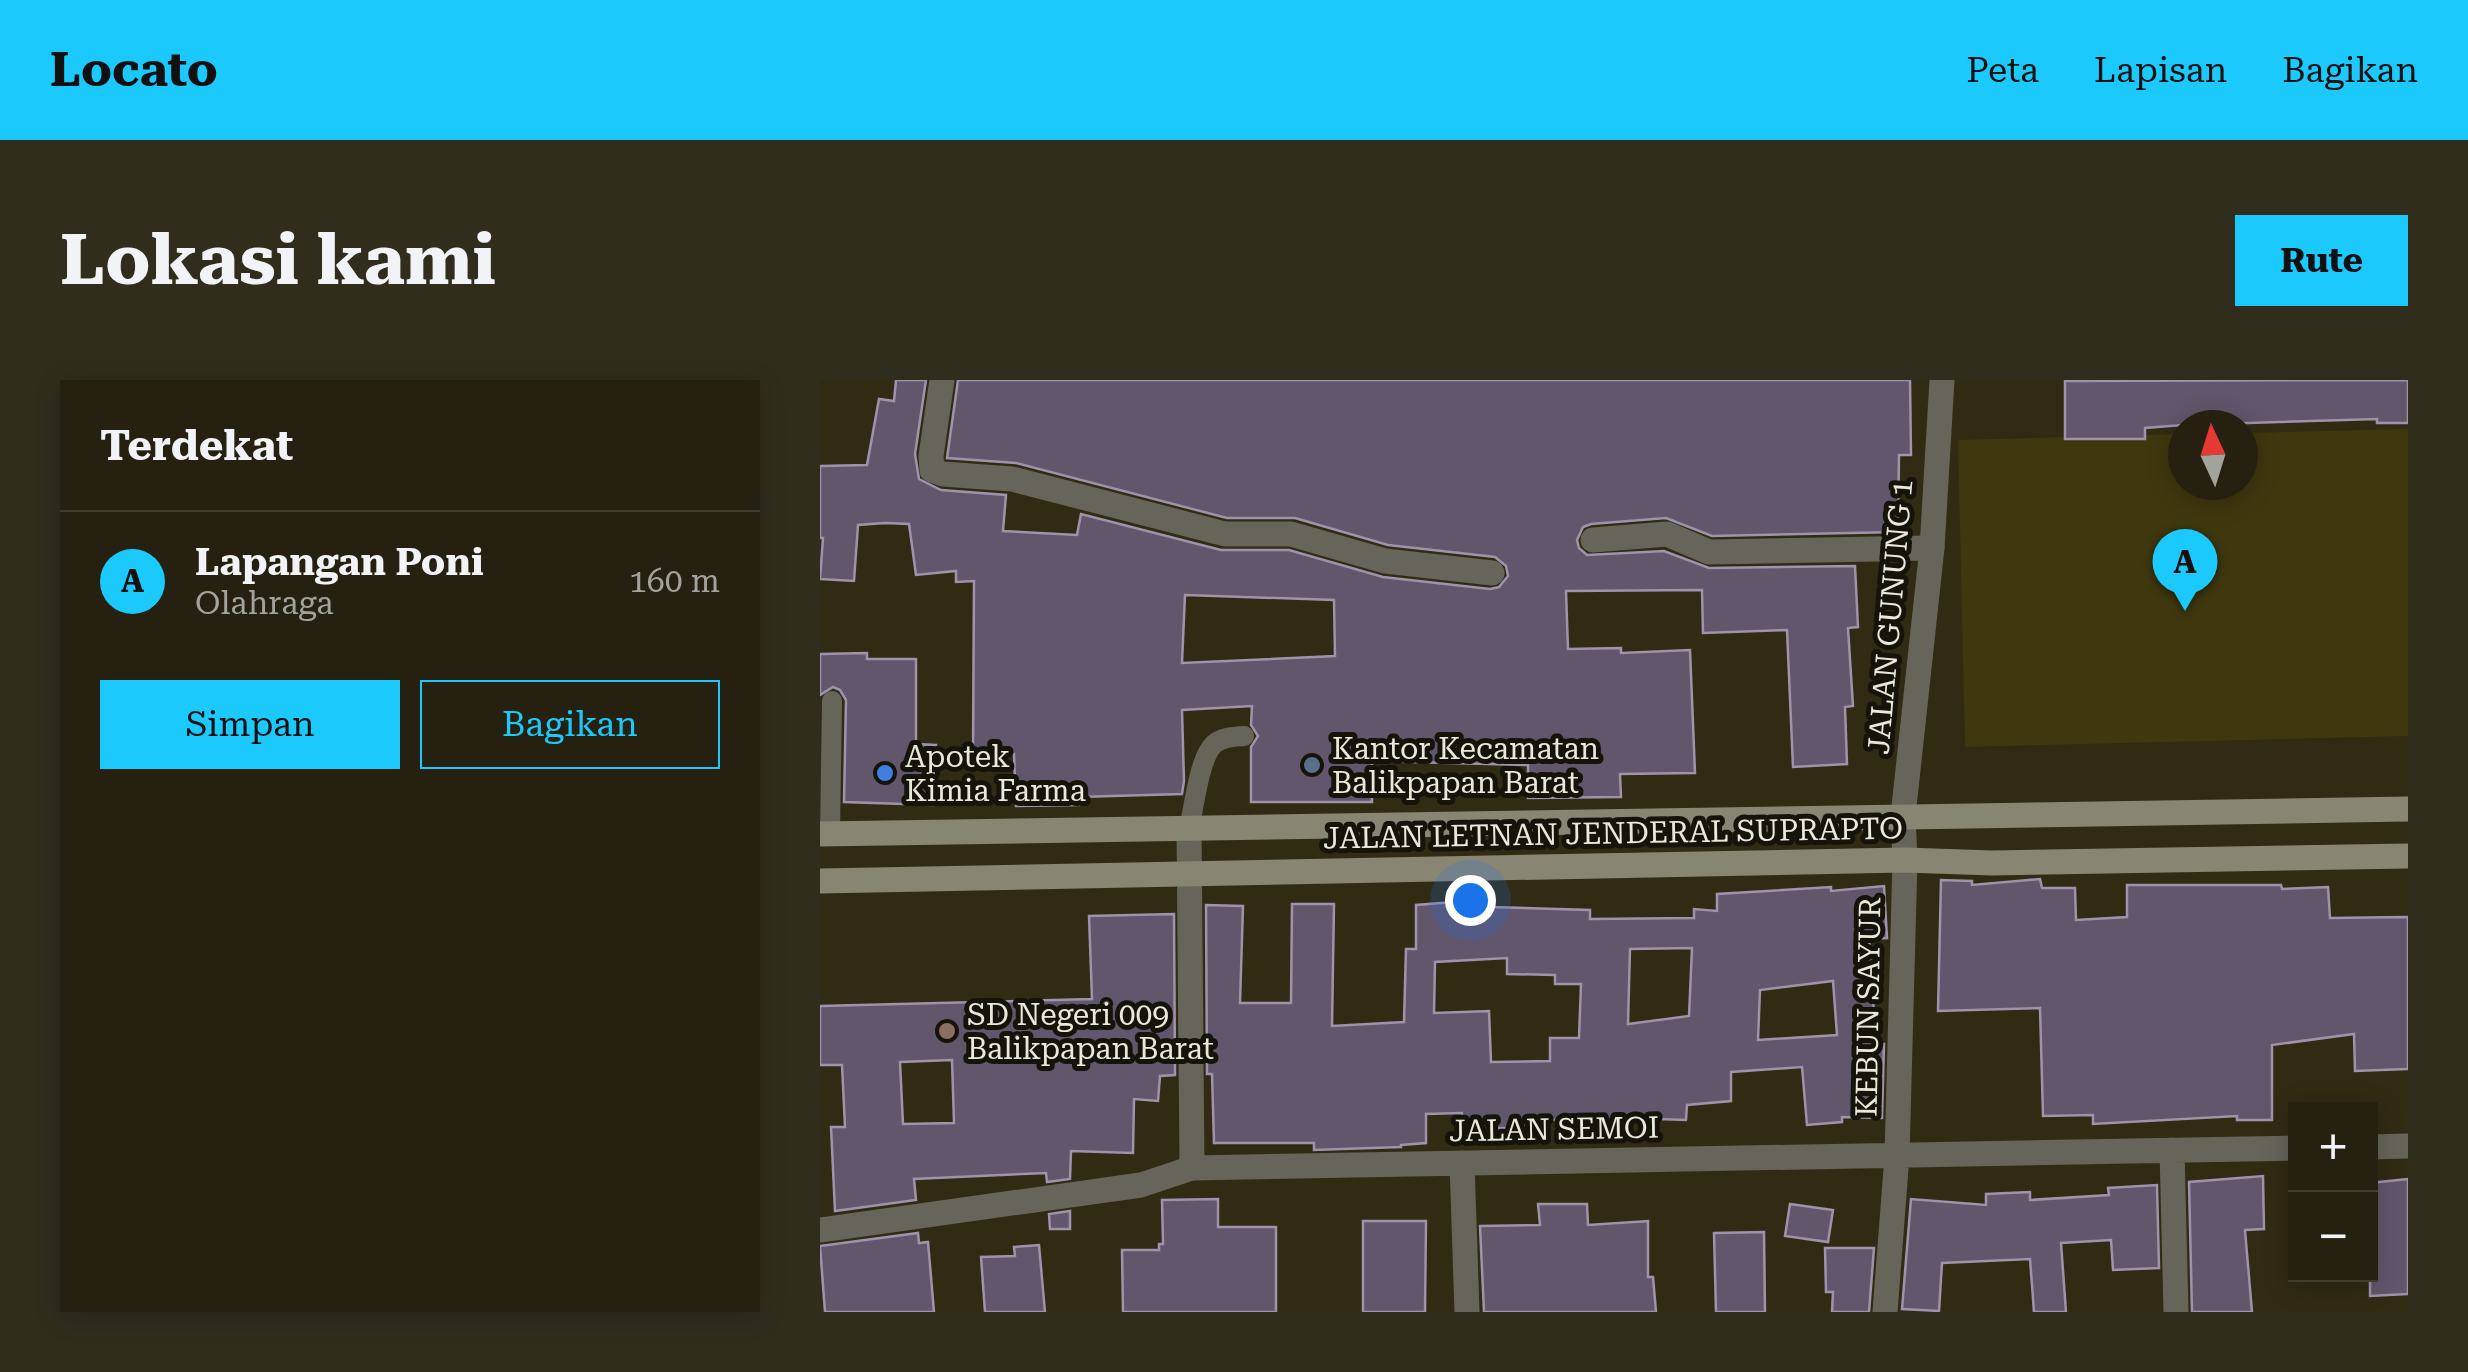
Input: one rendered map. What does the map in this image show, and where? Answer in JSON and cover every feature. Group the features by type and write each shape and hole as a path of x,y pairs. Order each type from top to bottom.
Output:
{"main road":[{"name":"JALAN LETNAN JENDERAL SUPRAPTO","path":"825,834 2408,809"},
{"name":"JALAN LETNAN JENDERAL SUPRAPTO","path":"820,881 1904,860 2408,856"}],"street":[{"path":"942,380 931,456 932,470 943,474 1012,479 1226,534 1291,534 1385,562 1492,574"},
{"name":"JALAN GUNUNG 1","path":"1904,860 1903,816 1932,548 1942,380"},
{"path":"1593,540 1667,534 1709,552 1932,548"},
{"path":"1190,829 1192,1168"},
{"name":"KEBUN SAYUR","path":"1885,1312 1897,1156 1904,860"},
{"path":"2378,1147 2408,1146"},
{"name":"JALAN SEMOI","path":"820,1230 1141,1185 1192,1168 2288,1148"},
{"path":"2172,1150 2176,1312"},
{"path":"1462,1163 1467,1312"}],"lane":[{"path":"825,834 832,701"},
{"path":"1190,829 1206,756 1224,738 1244,736"}],"shaded area":[{"path":"2408,429 2408,736 1965,747 1958,440 2168,434 2168,500 2258,500 2258,433"}],"building":[{"path":"896,380 926,380 915,454 919,479 941,490 1006,495 1003,531 1077,535 1081,514 1221,550 1289,550 1383,577 1490,589 1499,587 1508,576 1506,566 1495,557 1388,545 1295,518 1227,518 1016,463 947,458 958,380 1910,380 1911,455 1899,455 1898,532 1712,536 1666,518 1591,524 1583,527 1577,540 1587,555 1664,551 1709,568 1855,566 1858,627 1848,628 1853,706 1845,707 1847,764 1793,767 1787,630 1703,633 1702,590 1566,591 1568,649 1621,648 1621,653 1690,650 1695,773 1620,774 1621,797 1528,798 1528,765 1372,761 1372,802 1251,802 1251,747 1258,736 1251,725 1252,706 1182,710 1182,794 1079,797 1079,805 1016,806 1014,754 973,755 974,581 956,582 956,571 916,575 909,524 885,523 858,525 854,581 820,579 820,466 867,465 879,399 894,401","holes":["1185,595 1334,600 1335,656 1182,663"]},
{"path":"2408,380 2408,423 2377,423 2377,419 2258,423 2258,410 2168,410 2168,426 2145,428 2145,439 2065,439 2065,381"},
{"path":"867,653 867,659 916,659 916,744 936,745 933,805 844,802 846,700 833,687 820,695 820,654"},
{"path":"2040,879 2042,888 2075,888 2076,920 2127,917 2127,885 2328,887 2330,918 2408,917 2408,1069 2355,1071 2354,1034 2272,1045 2272,1120 2237,1120 2237,1116 2093,1124 2093,1115 2043,1116 2040,1008 1938,1011 1941,880 1972,881 1972,885"},
{"path":"1884,886 1887,938 1869,939 1876,1044 1884,1044 1882,1118 1842,1117 1842,1122 1807,1125 1802,1067 1731,1072 1731,1101 1687,1105 1686,1120 1627,1118 1627,1127 1601,1128 1601,1120 1543,1120 1543,1127 1464,1129 1462,1113 1426,1114 1426,1143 1401,1147 1314,1150 1314,1143 1214,1143 1212,1074 1207,1074 1206,905 1243,906 1240,1003 1291,1003 1292,904 1334,904 1332,1026 1404,1022 1406,949 1416,949 1416,905 1492,899 1492,907 1590,910 1590,919 1694,918 1694,909 1717,911 1717,894 1831,887 1831,891","holes":["1692,948 1689,1016 1628,1024 1630,949","1507,958 1507,974 1555,975 1555,984 1581,984 1579,1038 1550,1038 1550,1061 1491,1062 1489,1011 1434,1013 1435,962","1833,981 1837,1035 1758,1040 1760,990"]},
{"path":"1174,914 1175,1075 1160,1076 1158,1101 1134,1099 1133,1153 1071,1151 1070,1179 1047,1182 1046,1173 914,1179 916,1200 835,1211 831,1127 845,1127 842,1065 820,1065 820,1006 1092,999 1089,916","holes":["952,1060 954,1123 903,1124 900,1062"]},
{"path":"2263,1176 2264,1229 2245,1230 2252,1312 2192,1312 2189,1182"},
{"path":"2408,1179 2408,1294 2370,1296 2370,1282 2378,1282 2378,1182"},
{"path":"2157,1185 2159,1268 2113,1270 2111,1240 2061,1243 2066,1312 2034,1312 2030,1259 1942,1263 1939,1311 1902,1309 1911,1199 1986,1205 1986,1194 2030,1192 2030,1200 2109,1195 2108,1188"},
{"path":"1218,1199 1218,1227 1276,1227 1276,1312 1123,1312 1122,1250 1159,1250 1159,1244 1163,1244 1162,1200"},
{"path":"1538,1204 1587,1204 1588,1225 1648,1221 1648,1277 1653,1277 1656,1312 1484,1312 1480,1226 1540,1225"},
{"path":"1790,1204 1833,1210 1828,1242 1785,1236"},
{"path":"1070,1211 1070,1229 1050,1229 1049,1214"},
{"path":"1363,1221 1426,1221 1425,1312 1363,1312"},
{"path":"1764,1232 1765,1312 1716,1312 1714,1233"},
{"path":"918,1233 919,1243 928,1242 934,1312 825,1312 820,1246"},
{"path":"1039,1245 1045,1312 985,1312 981,1257 1015,1256 1014,1247"},
{"path":"1825,1248 1874,1248 1869,1312 1832,1312 1833,1292 1826,1292"}],"place":[{"name":"Lapangan Poni","path":"2185,611"},
{"name":"Kantor Kecamatan Balikpapan Barat","path":"1312,765"},
{"name":"Apotek Kimia Farma","path":"885,773"},
{"name":"SD Negeri 009 Balikpapan Barat","path":"947,1031"}]}
